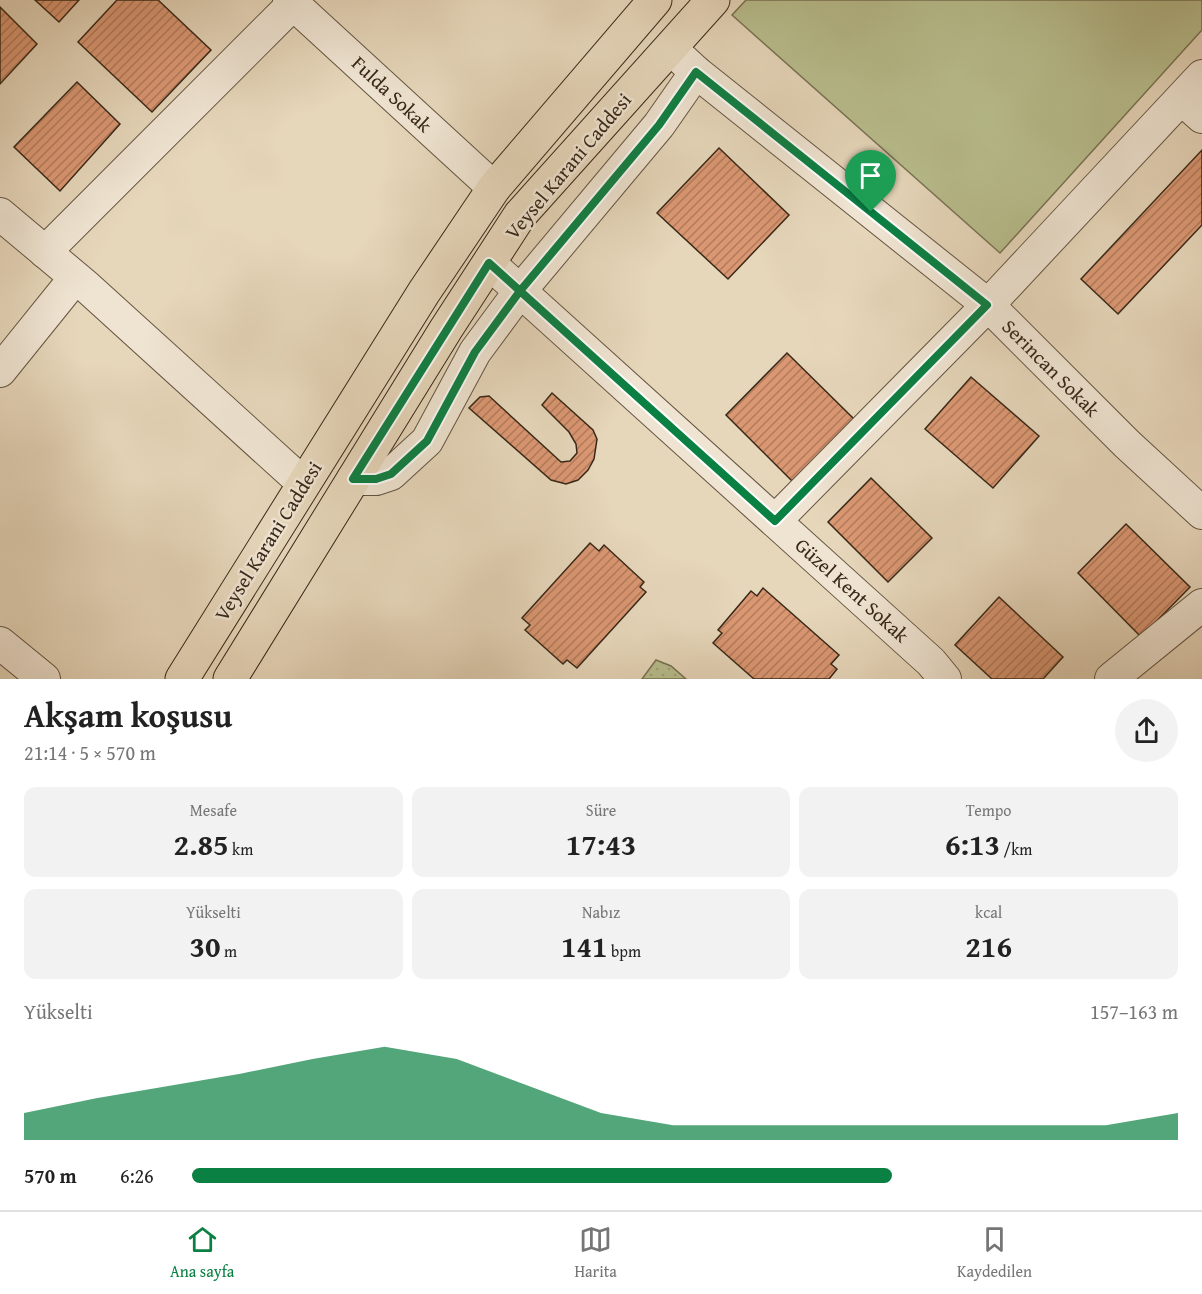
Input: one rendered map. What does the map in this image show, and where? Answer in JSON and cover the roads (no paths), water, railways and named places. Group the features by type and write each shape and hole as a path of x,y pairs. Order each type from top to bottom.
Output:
{"main road":[{"name":"Veysel Karani Caddesi","path":"230,679 520,215 712,0"},
{"name":"Veysel Karani Caddesi","path":"182,679 423,292 494,188 648,2"}],"street":[{"name":"Fulda Sokak","path":"291,2 494,188"},
{"path":"45,252 291,2"},
{"name":"Serincan Sokak","path":"670,48 696,72 987,305 1127,444 1202,513"},
{"path":"353,479 376,479 391,474 427,441 475,352 520,291 659,125 696,72"},
{"path":"775,521 1195,97"},
{"path":"0,214 75,278 304,484"},
{"name":"Güzel Kent Sokak","path":"489,263 931,662 945,679"},
{"path":"0,370 75,278"},
{"path":"1111,679 1202,605"},
{"path":"0,643 44,679"}]}
